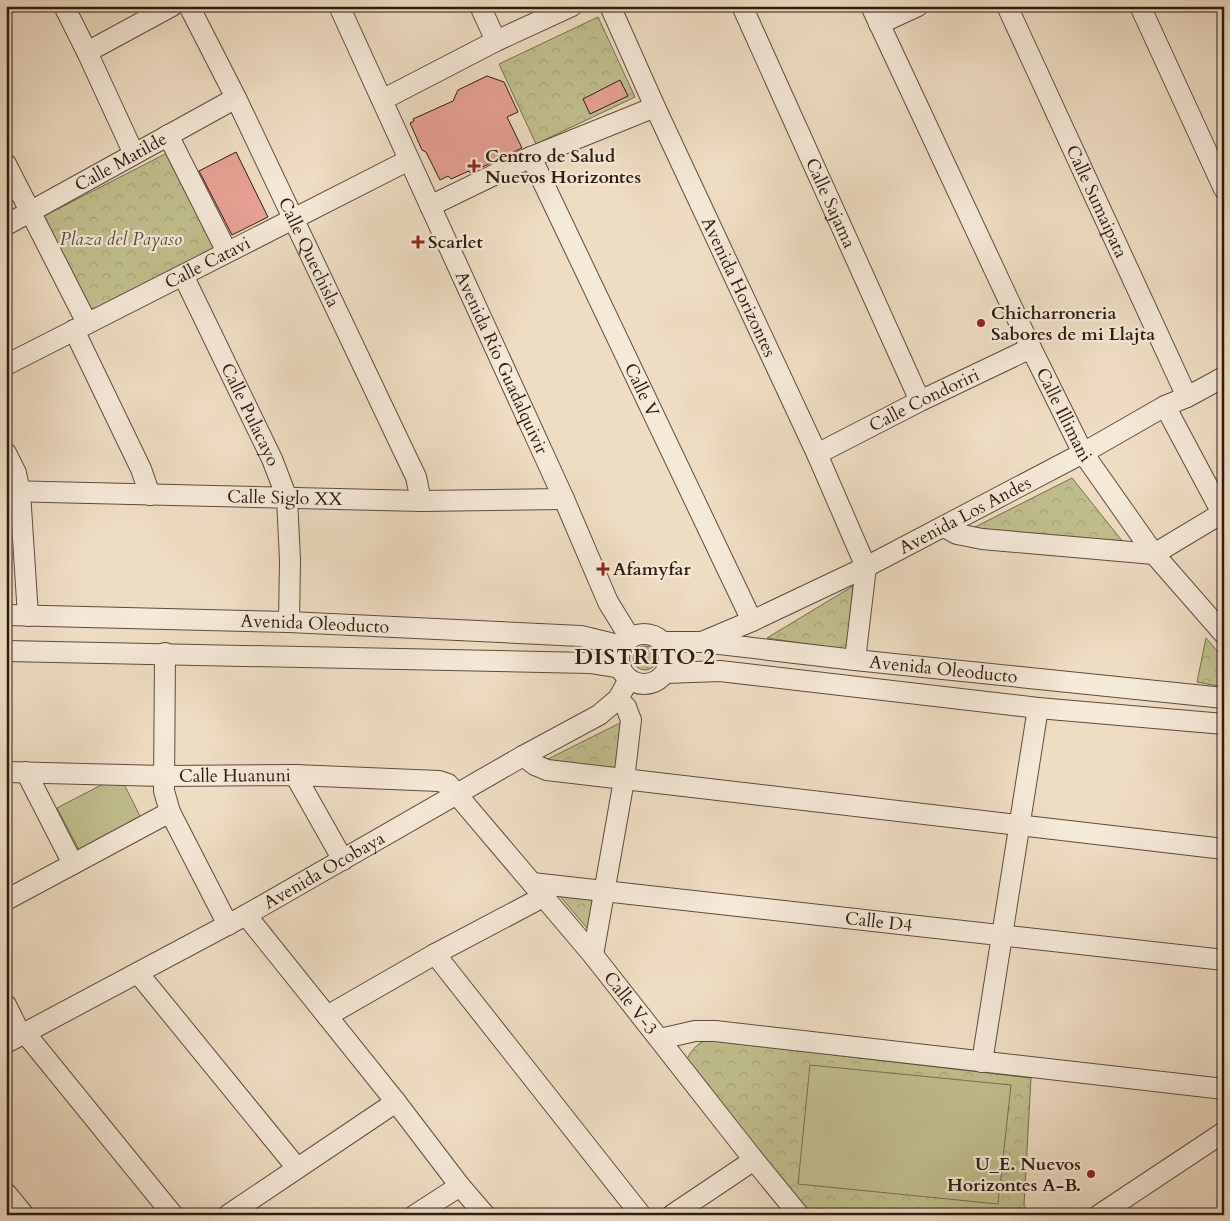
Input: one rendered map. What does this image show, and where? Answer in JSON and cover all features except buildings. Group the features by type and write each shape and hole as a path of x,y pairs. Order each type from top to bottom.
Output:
{"street":[{"path":"64,6 88,52 134,154"},
{"path":"88,52 172,6"},
{"name":"Calle Quechisla","path":"189,6 236,98 405,454 416,478 421,501"},
{"name":"Avenida Río Guadalquivir","path":"339,6 564,499 626,642"},
{"path":"480,6 496,41"},
{"path":"382,100 496,41 572,6"},
{"name":"Avenida Horizontes","path":"610,6 654,106 818,454 866,567"},
{"name":"Calle Sajama","path":"742,6 920,400"},
{"path":"875,15 918,6"},
{"name":"Calle Sumaipata","path":"1007,6 1187,397"},
{"path":"1140,6 1224,189"},
{"name":"Calle Illimani","path":"875,15 1031,348 1083,453 1154,554 1224,634"},
{"name":"Calle Matilde","path":"6,225 236,98"},
{"path":"430,206 531,157 654,106"},
{"path":"168,135 227,252"},
{"name":"Calle V","path":"531,157 752,621"},
{"name":"Calle Catavi","path":"6,365 409,160"},
{"path":"6,164 31,212 141,469 150,495"},
{"name":"Calle Pulacayo","path":"183,275 272,459 287,498 290,560 289,622"},
{"name":"Calle Condoriri","path":"818,454 920,400 1031,348"},
{"name":"Avenida Los Andes","path":"702,642 752,621 866,567 1083,453 1165,406 1187,397 1224,377"},
{"path":"944,527 957,534 982,539 1154,554 1223,512 1165,406"},
{"path":"6,453 16,473 13,491 28,616"},
{"name":"Calle Siglo XX","path":"13,491 421,501 564,499"},
{"path":"855,660 866,567"},
{"name":"Avenida Oleoducto","path":"6,615 289,622 581,636 626,642"},
{"path":"639,634 648,634 656,636 664,642 668,652 669,663 665,673 659,679 644,684 625,674 619,661 626,642 639,634"},
{"name":"Avenida Oleoducto","path":"664,642 702,642 855,660 1224,698"},
{"name":"Avenida Oleoducto","path":"6,651 590,663 625,674"},
{"path":"165,654 164,791 170,812 228,925"},
{"name":"Avenida Oleoducto","path":"665,673 720,671 1038,708 1224,724"},
{"name":"Avenida Ocobaya","path":"17,1037 228,925 599,714 618,698 625,674"},
{"path":"593,955 624,780 631,720 626,707 618,698"},
{"path":"982,1062 1038,708"},
{"path":"523,756 535,765 547,770 1224,849"},
{"path":"16,772 73,864"},
{"name":"Calle Huanuni","path":"16,772 163,776 295,776 439,781 448,784 457,795"},
{"path":"295,776 343,860"},
{"name":"Calle V-3","path":"457,795 593,955 799,1215"},
{"path":"6,900 170,812"},
{"path":"327,1016 435,954 538,890"},
{"name":"Calle D4","path":"538,890 605,891 1224,960"},
{"path":"246,915 396,1102 460,1186 486,1215"},
{"path":"435,954 641,1215"},
{"path":"138,973 297,1168"},
{"path":"6,1005 17,1037 173,1215"},
{"path":"660,1039 695,1031 715,1031 1224,1089"},
{"path":"228,1215 396,1102"},
{"path":"1099,1215 1224,1132"},
{"path":"672,1215 754,1160"},
{"path":"415,1215 460,1186"},
{"path":"6,1192 24,1215"}],"green space":[{"path":"598,17 635,97 536,144 499,64"},
{"name":"Plaza del Payaso","path":"169,152 220,250 91,318 42,217"},
{"path":"1072,478 1123,542 973,528"},
{"path":"853,586 847,650 767,638"},
{"path":"1206,638 1224,659 1224,687 1197,682"},
{"path":"645,646 654,649 657,658 654,667 645,670 636,667 633,658 636,649"},
{"path":"626,720 616,768 546,760"},
{"path":"107,782 124,784 141,818 79,850 57,808"},
{"path":"558,894 596,899 592,934"},
{"path":"706,1040 1031,1078 1024,1205 1031,1215 806,1215 686,1062 694,1049"},
{"path":"810,1065 1011,1085 998,1204 798,1184"}],"place":[{"name":"Centro de Salud Nuevos Horizontes","path":"474,166"},
{"name":"Scarlet","path":"418,242"},
{"name":"Chicharroneria Sabores de mi Llajta","path":"981,323"},
{"name":"Afamyfar","path":"603,569"},
{"name":"U_E. Nuevos Horizontes A-B.","path":"1091,1174"}],"district":[{"name":"DISTRITO 2","path":"645,657"}]}
